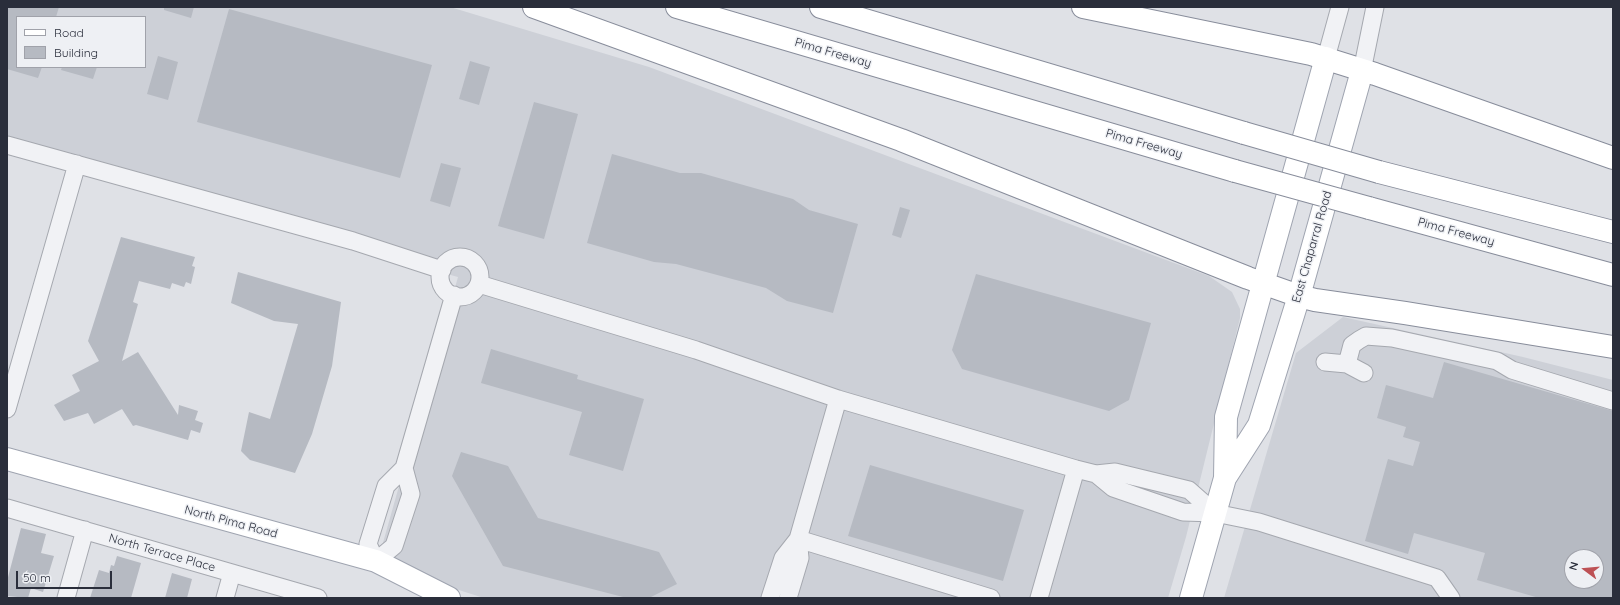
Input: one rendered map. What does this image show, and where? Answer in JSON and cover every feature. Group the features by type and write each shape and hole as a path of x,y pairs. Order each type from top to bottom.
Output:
{"main road":[{"path":"534,7 901,140 1262,283 1299,296 1315,300 1613,347"},
{"name":"Pima Freeway","path":"677,7 1234,171 1613,275"},
{"path":"821,7 1379,172 1613,232"},
{"path":"1083,7 1326,58 1613,158"},
{"name":"East Chaparral Road","path":"1191,598 1225,478 1226,417 1262,283 1326,58"},
{"name":"East Chaparral Road","path":"1225,478 1258,425 1299,296 1362,70"},
{"name":"North Pima Road","path":"7,459 376,561 450,598"}],"street":[{"name":"East Chaparral Road","path":"1326,58 1340,7"},
{"name":"East Chaparral Road","path":"1362,70 1376,7"},
{"path":"7,145 353,241 442,270"},
{"path":"7,409 77,164"},
{"path":"455,258 467,258 477,266 480,278 479,284 471,293 460,297 454,296 448,292 441,282 442,270 450,260 455,258"},
{"path":"479,284 696,350 838,399 1096,474 1113,488 1183,512 1215,513 1278,528 1361,556 1437,578 1451,598"},
{"path":"404,468 411,494 394,546 376,561 368,544 370,537 386,486 404,468 454,296"},
{"path":"1347,364 1352,345 1359,340 1366,336 1392,338 1497,361 1512,370 1613,401"},
{"path":"1325,362 1347,364 1364,373"},
{"path":"788,598 800,558 798,539 838,399"},
{"path":"1039,598 1076,469"},
{"name":"North Terrace Place","path":"7,508 318,598"},
{"path":"66,598 85,530"},
{"path":"770,598 783,558 798,539"},
{"path":"798,539 991,598"},
{"path":"225,598 232,573"}],"shaded area":[{"path":"7,7 450,7 649,67 1209,276 1232,292 1240,309 1240,318 1186,537 1168,598 484,598 377,564 458,277 7,154"},
{"path":"1343,317 1523,357 1613,380 1613,598 1224,598 1296,353"}],"building":[{"path":"7,7 59,7 56,16 16,16 16,68 42,68 38,78 7,69"},
{"path":"164,7 194,7 191,18 164,10"},
{"path":"229,9 432,65 400,178 197,122"},
{"path":"158,56 178,62 168,100 147,94"},
{"path":"470,61 490,67 479,105 459,99"},
{"path":"62,68 97,68 93,79 61,70"},
{"path":"534,102 578,114 544,239 498,226"},
{"path":"612,154 680,173 701,173 793,199 809,210 858,224 833,313 787,301 766,288 676,264 654,262 587,243"},
{"path":"441,163 461,168 450,207 430,201"},
{"path":"900,207 910,210 901,238 892,235"},
{"path":"121,237 195,257 192,266 195,267 191,284 186,282 184,287 172,283 170,289 139,281 133,302 138,304 122,361 138,352 178,415 179,405 198,411 195,420 203,423 200,433 191,430 188,440 136,425 133,426 122,409 94,424 88,413 64,421 54,405 80,391 72,375 99,361 88,341"},
{"path":"238,272 341,302 332,366 312,434 295,473 250,460 241,451 249,412 270,419 298,324 274,321 231,303"},
{"path":"976,274 1151,323 1129,400 1109,411 962,369 952,350"},
{"path":"491,349 578,375 577,379 644,399 623,471 569,455 582,412 481,383"},
{"path":"1444,362 1613,411 1613,598 1539,598 1477,580 1485,553 1414,533 1408,554 1365,541 1388,459 1413,466 1420,442 1403,437 1406,427 1377,418 1386,385 1433,398"},
{"path":"461,452 508,466 538,518 659,552 677,584 649,598 627,598 503,566 452,476"},
{"path":"870,465 1024,510 1003,581 848,536"},
{"path":"21,528 46,534 41,553 54,556 43,592 31,588 28,598 7,596 7,581"},
{"path":"117,556 141,563 131,598 90,598 99,570 109,573 111,565 114,566"},
{"path":"172,573 192,579 187,598 165,598"}]}
